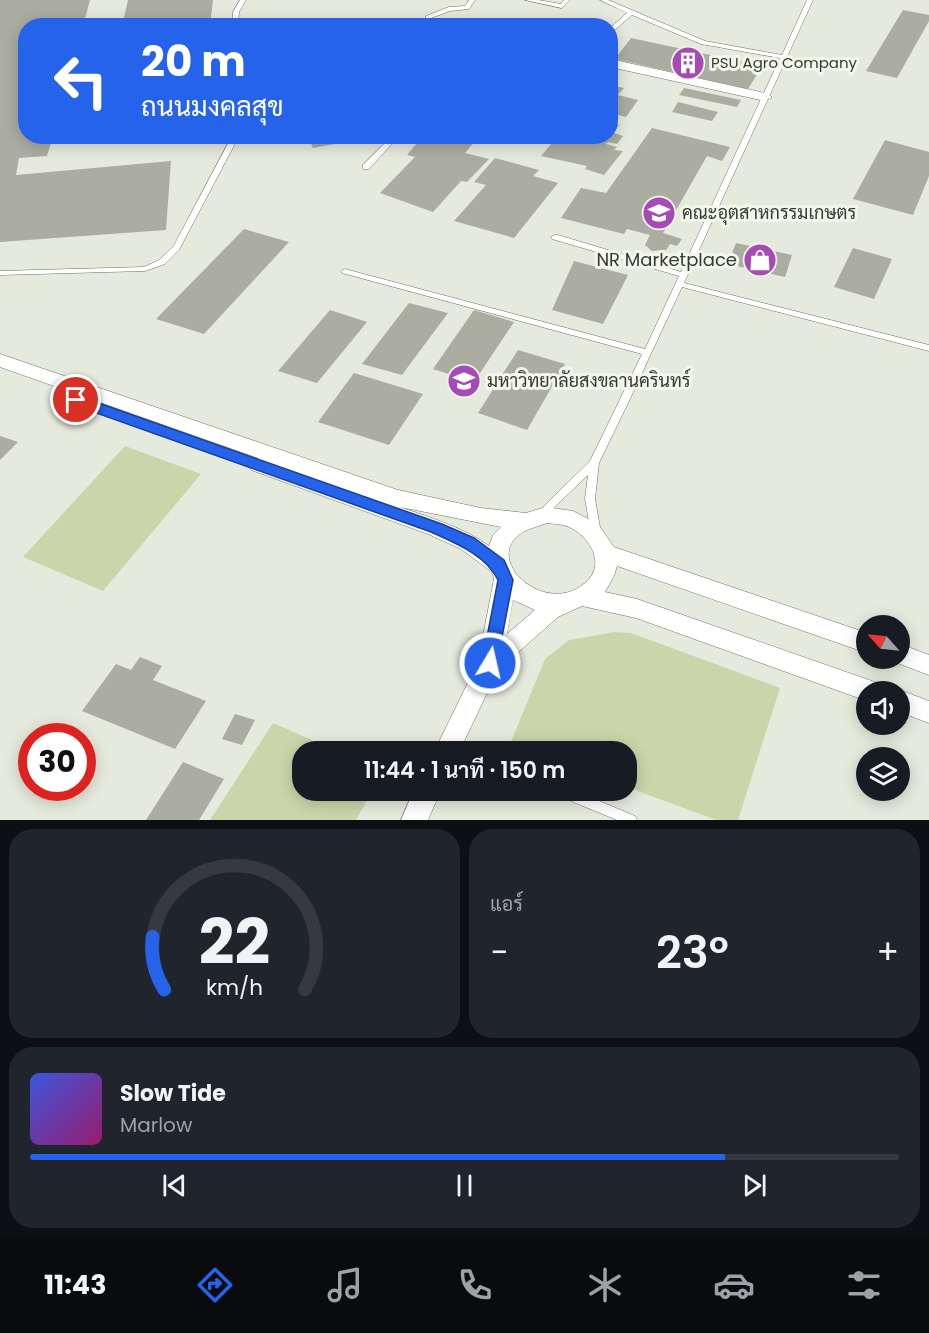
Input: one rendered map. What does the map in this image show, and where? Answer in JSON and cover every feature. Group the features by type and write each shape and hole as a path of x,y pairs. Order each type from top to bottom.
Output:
{"street":[{"path":"618,65 765,97"},
{"path":"0,360 396,498 481,516 531,519 563,516 580,522 601,544 607,559 605,574 597,587 550,610 490,663"},
{"path":"0,373 436,528 469,543 502,572 513,588 528,598 546,603 574,600 637,609 856,686"},
{"path":"454,741 490,663 502,572 498,548 504,535 515,525 531,519"},
{"path":"601,544 856,639"},
{"path":"910,657 929,664"},
{"path":"910,705 929,712"},
{"path":"414,820 423,801"}],"lane":[{"path":"236,18 236,12 243,0"},
{"path":"428,18 449,9 466,8 472,0"},
{"path":"528,0 562,6 567,0"},
{"path":"603,0 703,43 783,57"},
{"path":"601,544 590,499 594,463 625,402 646,352 810,0"},
{"path":"618,24 630,13"},
{"path":"0,273 138,270 162,262 176,248 232,144"},
{"path":"366,167 388,144"},
{"path":"555,237 683,275"},
{"path":"345,272 646,352"},
{"path":"679,284 929,348"},
{"path":"531,519 594,463"},
{"path":"585,801 631,820"}],"green space":[{"path":"125,446 201,474 103,591 23,557"},
{"path":"615,632 631,633 780,688 738,820 716,820 637,791 637,741 511,741 545,659 569,640"},
{"path":"273,723 314,741 292,741 292,801 366,801 356,820 210,820"}],"building":[{"path":"0,0 90,0 85,18 18,18 18,144 51,144 47,156 19,158 16,175 171,161 166,230 0,242"},
{"path":"128,0 213,0 211,18 124,18"},
{"path":"903,10 929,15 929,21 897,78 866,71"},
{"name":"PSU Agro Company","path":"631,38 762,66 748,89 618,60 618,55"},
{"path":"618,87 624,88 618,95"},
{"path":"684,88 741,100 737,107 679,95"},
{"path":"618,95 638,100 626,117 618,115"},
{"path":"678,102 718,112 712,121 672,112"},
{"path":"652,128 730,147 722,161 707,156 663,233 682,239 677,246 670,244 666,250 652,251 645,245 650,235 627,229 624,234 561,218 581,188 606,193"},
{"path":"885,140 929,152 929,176 913,215 853,199"},
{"path":"311,144 334,144 313,148"},
{"path":"416,144 472,144 465,153 489,159 467,182 461,181 433,212 380,193 415,157 407,155"},
{"path":"551,144 606,144 617,147 614,150 623,151 604,175 585,169 587,166 541,156"},
{"path":"495,158 539,170 533,176 558,183 514,238 454,221 486,185 474,182"},
{"path":"244,229 289,242 204,334 156,319"},
{"name":"NR Marketplace","path":"736,243 792,255 785,277 728,264"},
{"path":"853,248 892,259 874,299 834,287"},
{"path":"574,261 628,275 603,324 552,310"},
{"path":"409,303 448,313 402,375 362,364"},
{"path":"330,310 367,322 317,383 278,371"},
{"path":"474,310 514,322 474,382 433,369"},
{"path":"518,350 565,364 527,430 478,413"},
{"path":"354,373 423,394 389,445 318,422"},
{"path":"0,436 18,442 0,460"},
{"path":"140,657 162,666 153,680 206,701 175,749 82,711 116,664 131,670"},
{"path":"235,714 255,720 242,745 222,739"},
{"path":"183,762 224,779 199,820 146,820"}],"place":[{"name":"PSU Agro Company","path":"688,63"},
{"name":"คณะอุตสาหกรรมเกษตร","path":"659,213"},
{"name":"NR Marketplace","path":"760,260"},
{"name":"มหาวิทยาลัยสงขลานครินทร์","path":"464,381"}],"route":[{"path":"76,400 436,528 469,543 498,565 506,580 490,663"}]}
